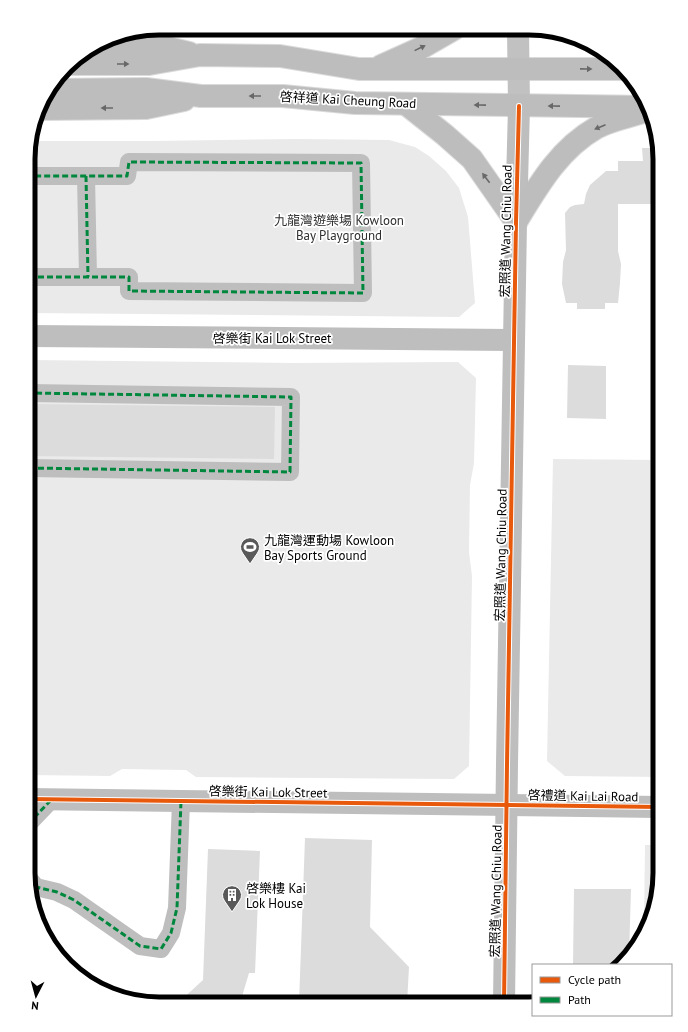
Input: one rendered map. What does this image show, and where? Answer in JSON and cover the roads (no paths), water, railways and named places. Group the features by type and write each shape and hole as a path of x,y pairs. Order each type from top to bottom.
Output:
{"main road":[{"path":"373,69 421,48 444,35"},
{"name":"宏照道 Wang Chiu Road","path":"518,35 519,106"},
{"path":"115,43 147,43 200,55"},
{"path":"80,64 149,64 200,55 280,56 359,69 615,69"},
{"name":"啓祥道 Kai Cheung Road","path":"56,90 146,89 200,96 283,96 355,104 642,108"},
{"path":"45,109 146,108 200,96"},
{"path":"406,104 472,159 516,222 543,177 569,147 597,127 643,110"}],"street":[{"name":"宏照道 Wang Chiu Road","path":"504,997 519,106"},
{"path":"35,176 127,176 129,162 362,163 363,293 129,291 129,277 35,277"},
{"path":"86,176 88,277"},
{"name":"啓樂街 Kai Lok Street","path":"35,336 514,340"},
{"path":"35,393 291,397 290,472 35,468"},
{"name":"啓樂街 Kai Lok Street","path":"35,799 507,805"},
{"path":"35,816 50,800"},
{"path":"36,887 57,892 74,900 140,946 161,949 171,933 177,908 181,801"},
{"name":"啓禮道 Kai Lai Road","path":"507,805 653,807"}],"place":[{"name":"九龍灣運動場 Kowloon Bay Sports Ground","path":"250,564"},
{"name":"啓樂樓 Kai Lok House","path":"232,912"}],"park label":[{"name":"九龍灣遊樂場 Kowloon Bay Playground","path":"339,228"}]}
